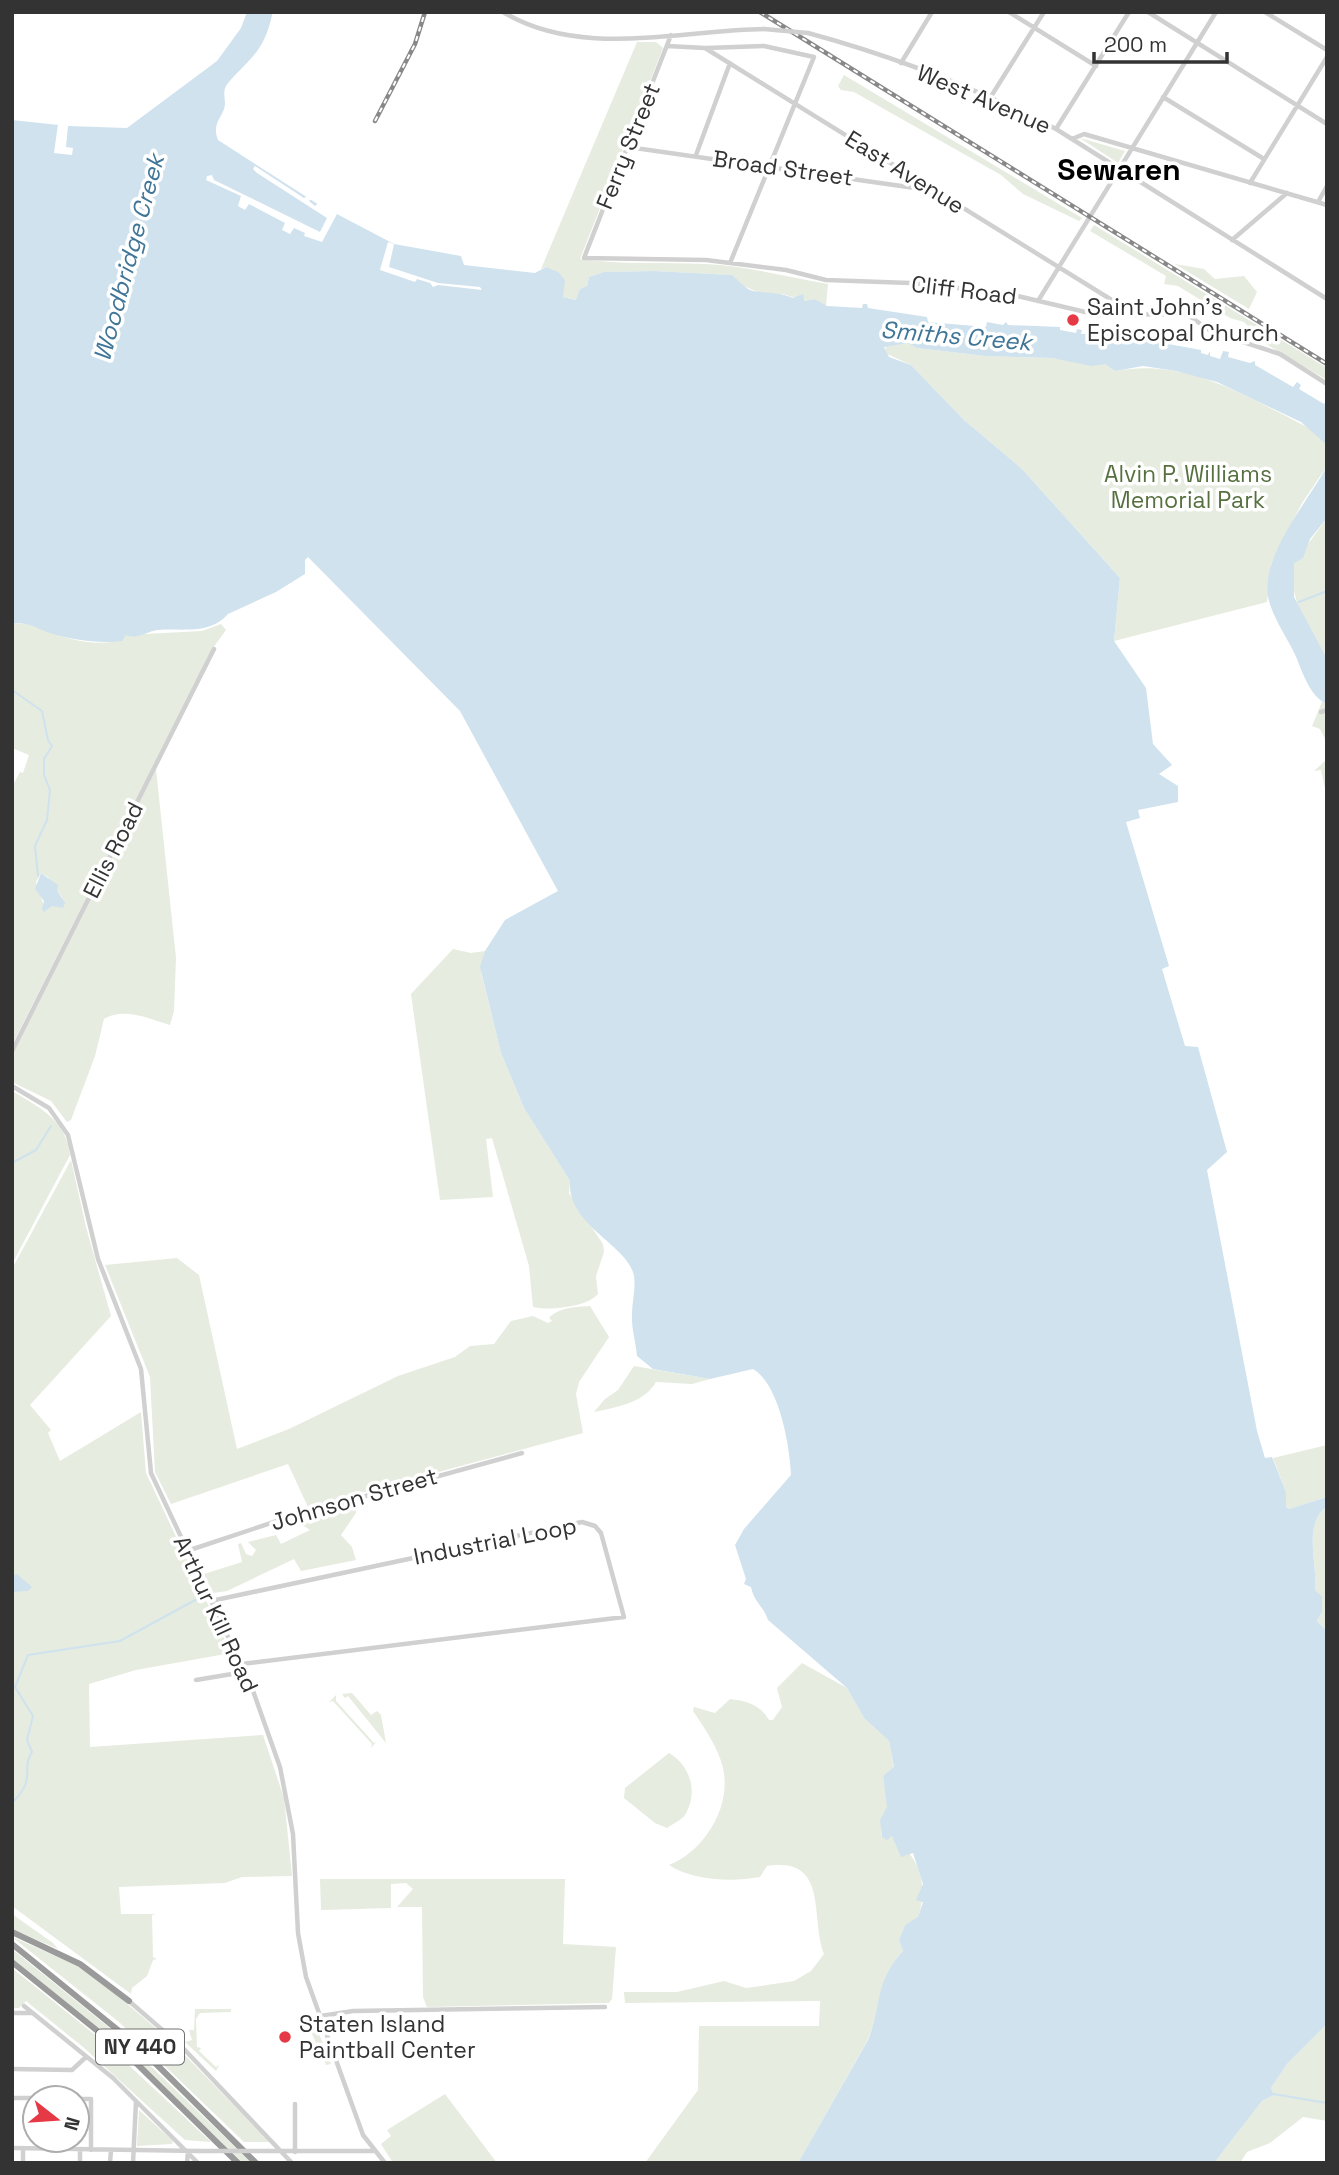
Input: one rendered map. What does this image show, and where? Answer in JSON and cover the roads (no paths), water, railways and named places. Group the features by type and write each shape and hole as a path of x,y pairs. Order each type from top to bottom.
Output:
{"highway":[{"path":"12,1932 80,1964 129,2001"},
{"name":"NY 440","path":"12,1944 140,2048 256,2163"},
{"name":"NY 440","path":"12,1962 131,2058 238,2163"}],"street":[{"name":"West Avenue","path":"503,12 533,25 605,39 764,29 808,33 901,64 990,98 1056,129 1327,299"},
{"path":"901,64 932,12"},
{"path":"1009,12 1096,66"},
{"path":"990,98 1044,12"},
{"path":"1056,129 1129,12"},
{"path":"1147,12 1327,124"},
{"path":"1038,301 1216,12"},
{"path":"1265,12 1327,50"},
{"name":"Ferry Street","path":"584,258 671,35"},
{"name":"East Avenue","path":"667,46 705,48 1138,316"},
{"path":"705,48 764,46 814,57 730,263"},
{"path":"1250,183 1327,57"},
{"path":"696,155 730,63"},
{"path":"1163,97 1264,159"},
{"path":"1072,139 1084,134 1327,205"},
{"name":"Broad Street","path":"628,146 917,187 938,194"},
{"path":"1318,202 1327,186"},
{"path":"1232,240 1287,193"},
{"name":"Cliff Road","path":"584,258 730,263 786,270 813,278 910,283 1004,293 1081,313 1188,315 1213,332 1280,354 1327,384"},
{"name":"Ellis Road","path":"12,1051 214,649"},
{"name":"Arthur Kill Road","path":"12,1086 49,1108 68,1135 98,1259 141,1369 151,1473 267,1725 285,1788 296,1857 301,1957 363,2134 385,2163"},
{"name":"Johnson Street","path":"187,1551 279,1520 522,1453"},
{"name":"Industrial Loop","path":"211,1601 582,1522 595,1527 601,1533 624,1617 241,1664"},
{"path":"196,1680 244,1672"},
{"path":"129,2001 182,2047 292,2163"},
{"path":"24,2006 136,2101 188,2150 198,2163"},
{"path":"321,2016 353,2011 605,2007"},
{"path":"12,2013 33,2013"},
{"path":"12,2069 72,2070 86,2057"},
{"path":"133,2163 136,2101"},
{"path":"295,2104 295,2152"},
{"path":"91,2150 374,2151"},
{"path":"110,2150 110,2163"},
{"path":"187,2163 188,2150"}],"water":[{"path":"247,12 272,12 272,15 260,46 225,88 224,109 216,129 218,140 316,203 394,244 461,256 464,265 535,273 546,267 558,272 565,280 563,297 576,300 580,289 587,286 589,277 604,272 654,271 732,275 748,289 755,291 793,298 803,294 804,301 815,299 827,306 862,308 863,304 867,304 868,308 927,317 928,322 986,327 987,322 1003,325 1006,322 1008,325 1060,327 1060,330 1076,333 1077,329 1082,330 1081,334 1106,331 1111,332 1111,339 1115,339 1117,331 1119,339 1140,342 1141,339 1201,350 1201,353 1208,355 1210,351 1210,356 1220,359 1223,351 1229,352 1228,357 1250,363 1255,361 1255,365 1293,387 1297,382 1301,385 1299,389 1324,404 1327,401 1327,445 1301,422 1217,382 1176,371 1143,366 1115,371 1105,364 1092,366 1052,358 985,356 917,348 908,343 884,347 889,357 911,365 964,420 1022,469 1120,578 1114,641 1146,688 1153,744 1172,765 1159,774 1178,786 1178,802 1138,810 1140,818 1126,822 1169,966 1162,969 1185,1046 1198,1047 1227,1152 1207,1170 1257,1431 1265,1458 1272,1457 1286,1492 1286,1506 1289,1509 1327,1497 1327,1506 1319,1514 1315,1524 1313,1545 1315,1590 1322,1596 1322,1612 1317,1621 1327,1631 1327,2024 1287,2064 1271,2088 1274,2095 1262,2101 1214,2163 798,2163 868,2040 887,1973 903,1951 899,1940 905,1925 918,1917 923,1902 916,1900 923,1884 913,1853 901,1857 892,1836 887,1840 882,1837 880,1820 887,1807 883,1776 894,1767 889,1741 864,1718 847,1688 768,1620 751,1587 744,1584 746,1579 735,1545 744,1529 791,1475 785,1433 770,1388 753,1369 710,1379 653,1369 637,1356 632,1319 634,1276 630,1265 578,1210 572,1197 570,1181 524,1108 501,1053 480,967 485,951 505,920 558,891 460,711 308,557 305,560 305,574 205,628 158,630 138,636 126,635 122,641 104,642 68,638 27,624 12,624 12,120 127,128 217,61 241,28"},
{"path":"1327,466 1327,518 1310,539 1303,558 1294,563 1294,597 1327,659 1326,703 1312,691 1278,624 1269,601 1268,584 1271,567 1287,531"},
{"path":"41,873 58,885 57,890 65,903 63,908 52,906 44,912 42,909 44,901 35,889"},
{"path":"17,1574 32,1587 28,1591 12,1592 12,1576"}],"waterway":[{"path":"1299,602 1327,591"},
{"path":"12,690 42,711 48,740 52,746 44,759 44,775 50,790 47,820 35,846 38,876"},
{"path":"12,1163 36,1150 51,1126"},
{"path":"12,1803 27,1780 27,1764 32,1752 27,1740 33,1716 15,1687 28,1655 120,1641 197,1599"},
{"path":"1273,2094 1327,2103"}],"railway":[{"path":"375,121 415,44 425,12"},
{"path":"760,12 1327,364"}],"place":[{"name":"Saint John's Episcopal Church","path":"1073,320"},
{"name":"Staten Island Paintball Center","path":"285,2037"}],"district":[{"name":"Sewaren","path":"1119,170"}],"water label":[{"name":"Woodbridge Creek","path":"129,258"},
{"name":"Smiths Creek","path":"956,336"}],"park label":[{"name":"Alvin P. Williams Memorial Park","path":"1188,487"}]}
